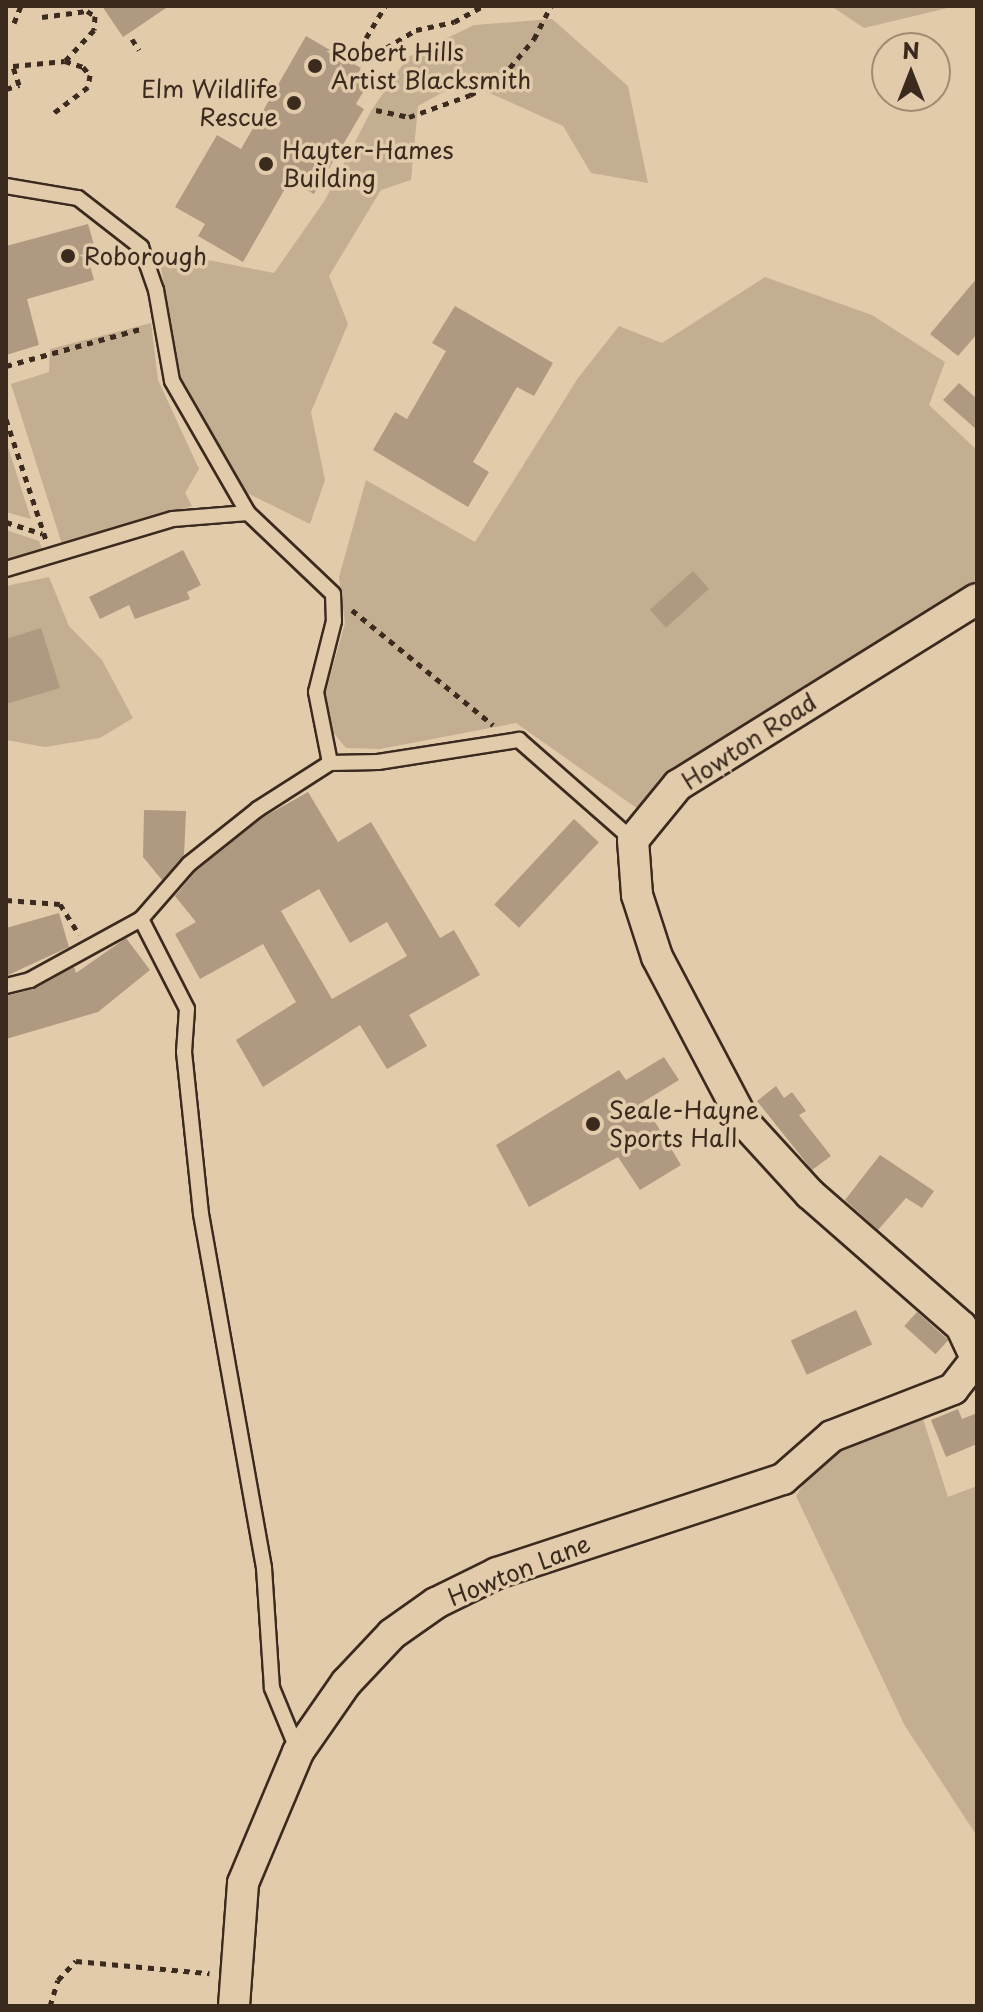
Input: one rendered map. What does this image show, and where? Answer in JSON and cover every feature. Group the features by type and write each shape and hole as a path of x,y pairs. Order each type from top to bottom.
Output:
{"street":[{"name":"Howton Road","path":"633,840 678,785 977,599"},
{"path":"633,840 637,895 657,957 744,1122 810,1194 961,1326 977,1360"},
{"name":"Howton Lane","path":"234,2006 233,1975 243,1883 298,1752 346,1683 392,1634 436,1603 569,1547 783,1479 832,1436 953,1389 977,1360"}],"lane":[{"path":"6,186 78,198 110,218 141,247 162,323 172,381 248,513 333,594 334,621 316,692 330,763"},
{"path":"6,569 173,519 248,513"},
{"path":"6,986 30,980 141,919 189,864 258,809 330,763 378,762 519,740 633,840"},
{"path":"141,919 187,1009 184,1052 201,1214 264,1568 272,1688 298,1752"}],"path":[{"path":"14,23 21,6"},
{"path":"366,38 385,6"},
{"path":"386,48 416,30 454,22 483,6"},
{"path":"376,110 409,117 502,77 534,39 551,6"},
{"path":"42,17 87,11 95,16 94,30 65,61"},
{"path":"132,39 139,50"},
{"path":"6,89 19,85 13,66 65,61 83,67 90,75 88,87 51,115"},
{"path":"6,366 162,323"},
{"path":"6,419 42,534 55,556"},
{"path":"6,522 42,534"},
{"path":"333,594 481,719"},
{"path":"6,900 60,904 76,921 83,950"},
{"path":"50,2006 58,1980 76,1961 233,1975"}],"shaded area":[{"path":"831,6 956,6 864,28"},
{"path":"552,19 628,86 648,183 591,173 563,126 463,81 418,106 411,180 381,190 329,276 348,324 311,412 325,480 310,524 247,493 180,375 160,262 183,255 274,273 325,200 371,111 408,57 474,25"},
{"path":"765,277 872,315 945,362 929,405 977,450 977,588 638,809 516,723 380,749 346,748 331,730 325,694 345,623 339,577 366,480 475,542 578,378 619,326 662,343"},
{"path":"151,323 158,380 199,469 185,493 192,506 62,544 11,384 49,372 50,349"},
{"path":"6,441 31,519 6,512"},
{"path":"6,530 39,541 43,551 6,560"},
{"path":"49,577 69,626 102,660 133,718 100,738 45,747 6,740 6,586"},
{"path":"922,1416 948,1497 977,1486 977,1836 905,1726 796,1496 811,1472 841,1447"}],"building":[{"path":"102,6 169,6 123,37"},
{"name":"Hayter-Hames Building","path":"306,36 361,68 354,81 366,87 356,104 364,109 314,194 290,180 243,262 198,236 205,224 175,207 217,135 241,149"},
{"path":"88,224 94,245 85,247 94,280 27,299 39,345 6,355 6,246"},
{"path":"977,278 977,334 958,356 930,334"},
{"path":"455,306 553,363 534,396 517,387 473,462 489,472 468,507 373,450 395,412 407,419 446,351 432,343"},
{"path":"959,383 977,399 977,430 943,400"},
{"path":"183,550 201,585 187,592 190,599 135,619 129,605 100,619 89,597"},
{"path":"693,571 709,589 666,628 650,610"},
{"path":"41,628 60,688 6,704 6,639"},
{"path":"308,792 338,842 371,822 440,938 454,930 480,975 409,1015 427,1046 387,1069 360,1025 263,1087 236,1040 296,1002 263,944 200,979 175,934 196,922 175,896 196,871 262,818","holes":["319,889 350,943 387,922 407,956 332,999 281,911"]},
{"path":"144,810 186,811 184,855 162,880 143,857"},
{"path":"574,819 599,842 519,928 494,905"},
{"path":"59,913 69,947 6,976 6,928"},
{"path":"126,938 150,970 98,1012 6,1039 6,996 34,989 74,967 76,973"},
{"name":"Seale-Hayne Sports Hall","path":"664,1057 679,1080 643,1102 681,1165 640,1190 618,1157 529,1207 496,1145 619,1070 626,1080"},
{"path":"776,1086 784,1098 792,1092 806,1111 799,1115 831,1156 812,1170 757,1101"},
{"path":"880,1155 934,1191 922,1208 906,1198 878,1230 845,1200"},
{"path":"856,1310 872,1344 807,1375 791,1340"},
{"path":"917,1312 948,1340 935,1354 904,1326"},
{"path":"958,1409 962,1419 977,1413 977,1444 946,1457 931,1420"}],"place":[{"name":"Robert Hills Artist Blacksmith","path":"315,66"},
{"name":"Elm Wildlife Rescue","path":"294,103"},
{"name":"Hayter-Hames Building","path":"266,164"},
{"name":"Roborough","path":"68,256"},
{"name":"Seale-Hayne Sports Hall","path":"593,1124"}]}
